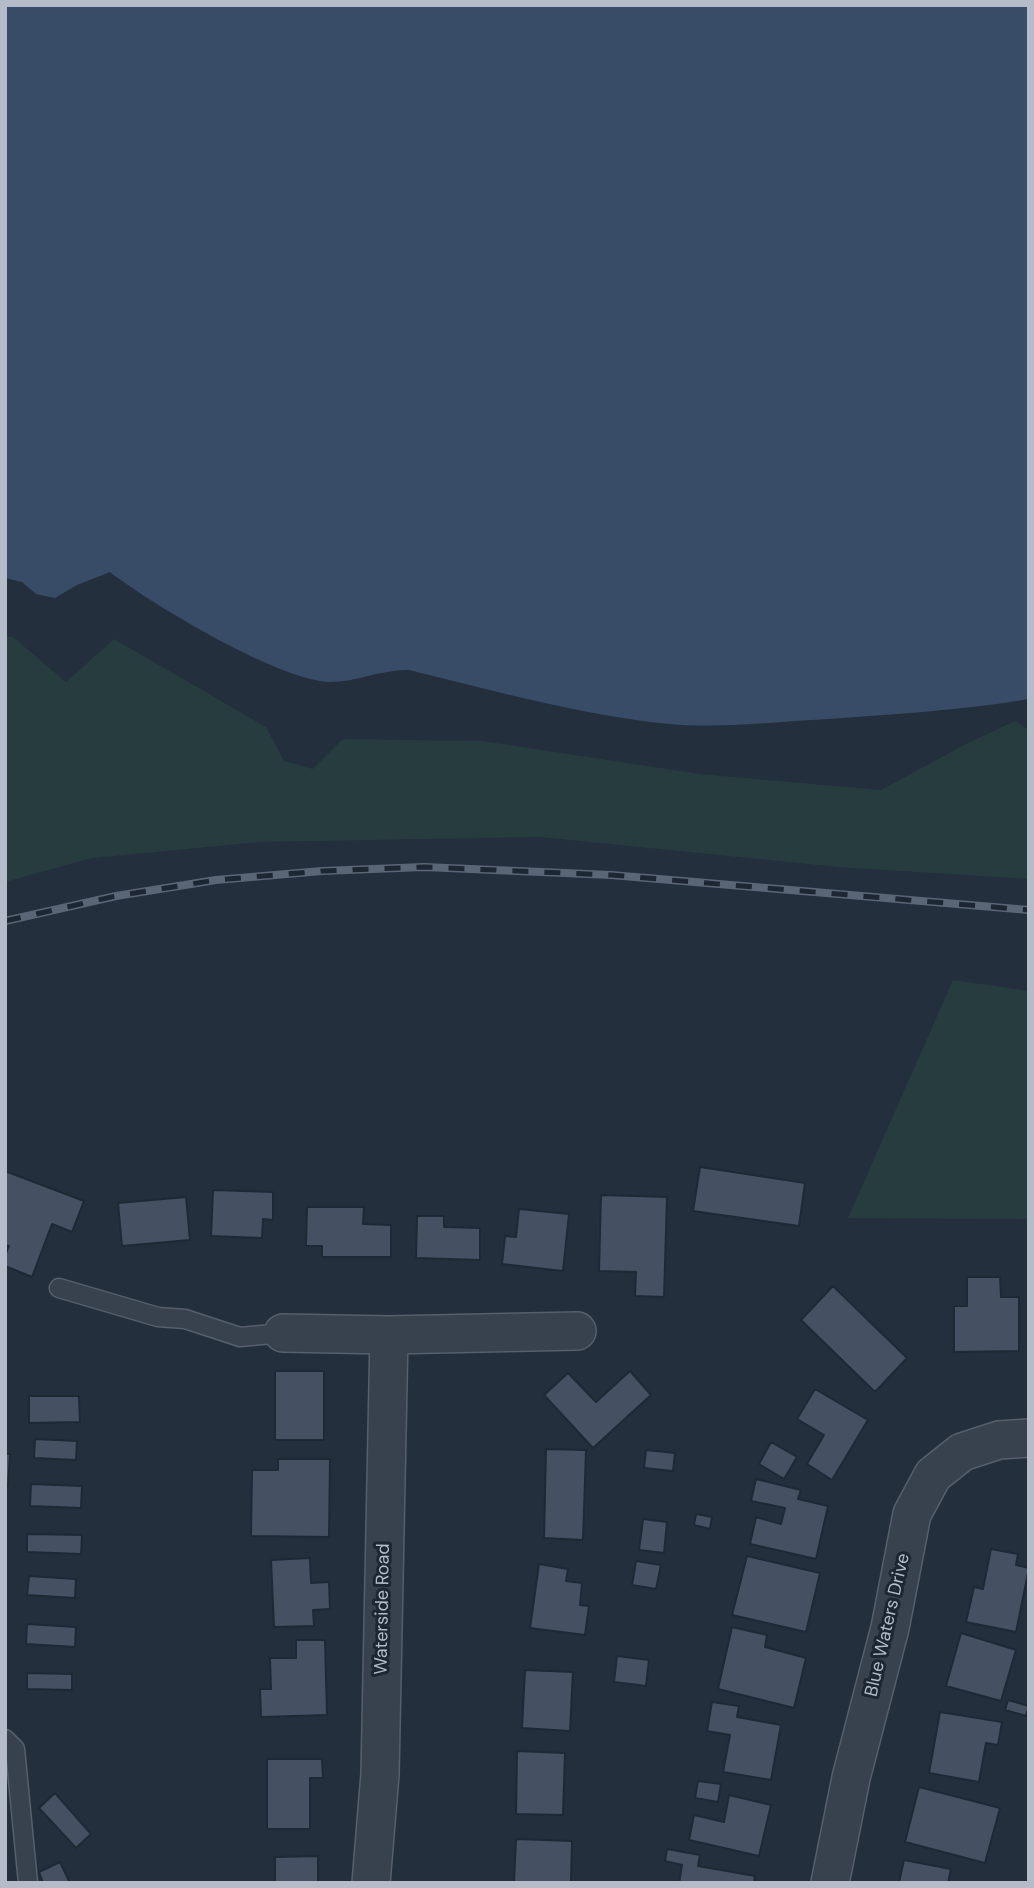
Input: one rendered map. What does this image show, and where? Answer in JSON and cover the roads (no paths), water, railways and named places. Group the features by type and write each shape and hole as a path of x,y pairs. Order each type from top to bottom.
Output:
{"street":[{"path":"283,1333 389,1335 577,1331"},
{"name":"Waterside Road","path":"371,1883 380,1774 389,1335"},
{"name":"Blue Waters Drive","path":"830,1883 851,1778 890,1628 912,1514 933,1475 962,1452 999,1440 1029,1438"}],"lane":[{"path":"59,1288 158,1317 185,1319 240,1337 283,1333"},
{"path":"5,1739 15,1749 28,1883"}],"water":[{"path":"5,5 1029,5 1029,699 948,710 740,725 669,724 571,708 409,670 330,682 308,678 280,669 217,639 155,603 110,572 77,585 55,598 36,594 22,582 5,578"}],"railway":[{"path":"5,921 116,896 216,880 322,871 424,867 611,875 1029,910"}]}
